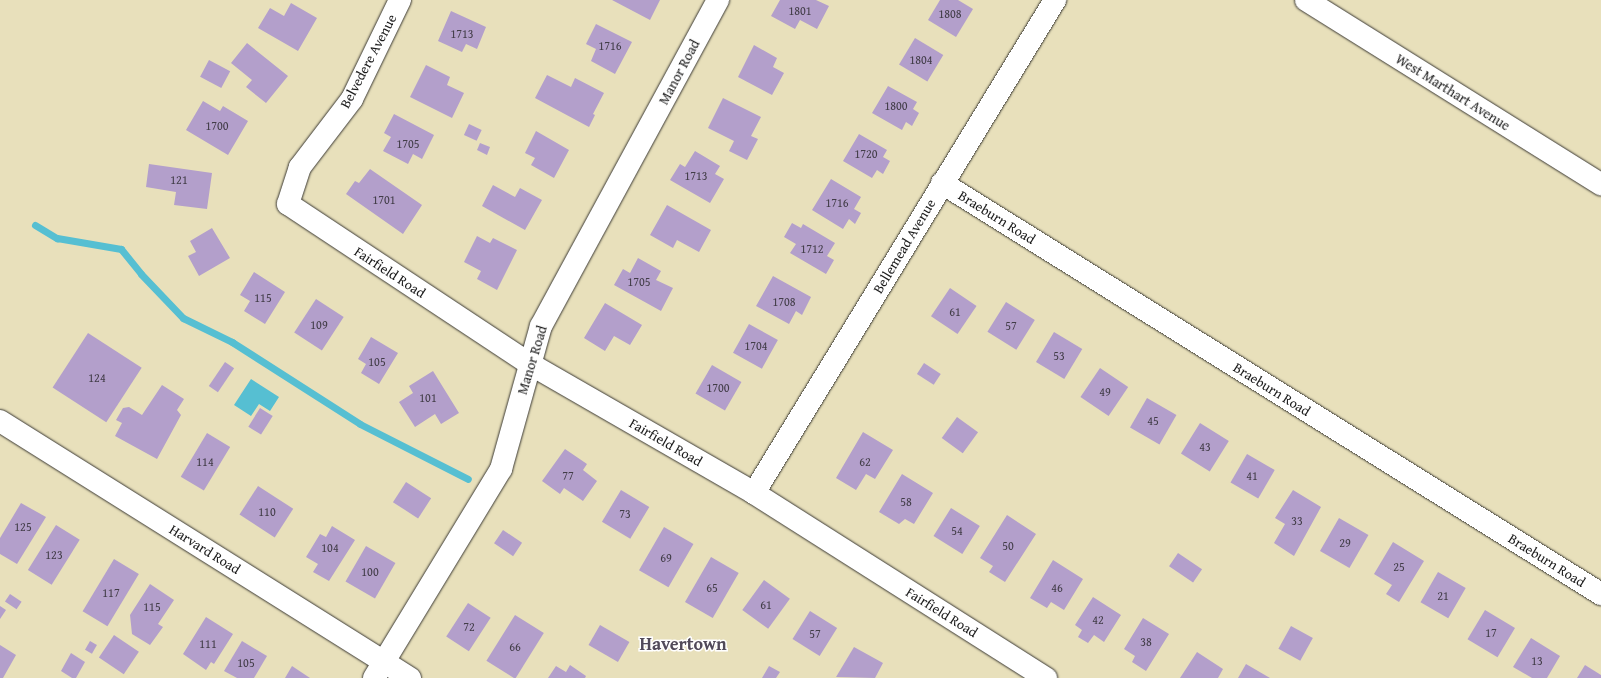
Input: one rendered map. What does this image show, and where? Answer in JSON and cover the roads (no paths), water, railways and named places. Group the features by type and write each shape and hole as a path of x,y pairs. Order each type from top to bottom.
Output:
{"street":[{"name":"Belvedere Avenue","path":"288,204 300,167 352,99 400,0"},
{"name":"Manor Road","path":"380,670 501,469 541,326 718,0"},
{"name":"Bellemead Avenue","path":"754,493 1055,0"},
{"name":"West Marthart Avenue","path":"1306,0 1601,184"},
{"name":"Braeburn Road","path":"942,183 1601,594"},
{"name":"Fairfield Road","path":"288,204 530,364 754,493 1046,678"},
{"name":"Harvard Road","path":"0,421 380,670 410,678"}],"water":[{"path":"251,379 279,397 270,411 259,404 251,416 234,405"}],"waterway":[{"path":"35,225 57,238 121,249 141,274 183,318 232,342 360,424 468,479"}],"district":[{"name":"Havertown","path":"683,644"}]}
